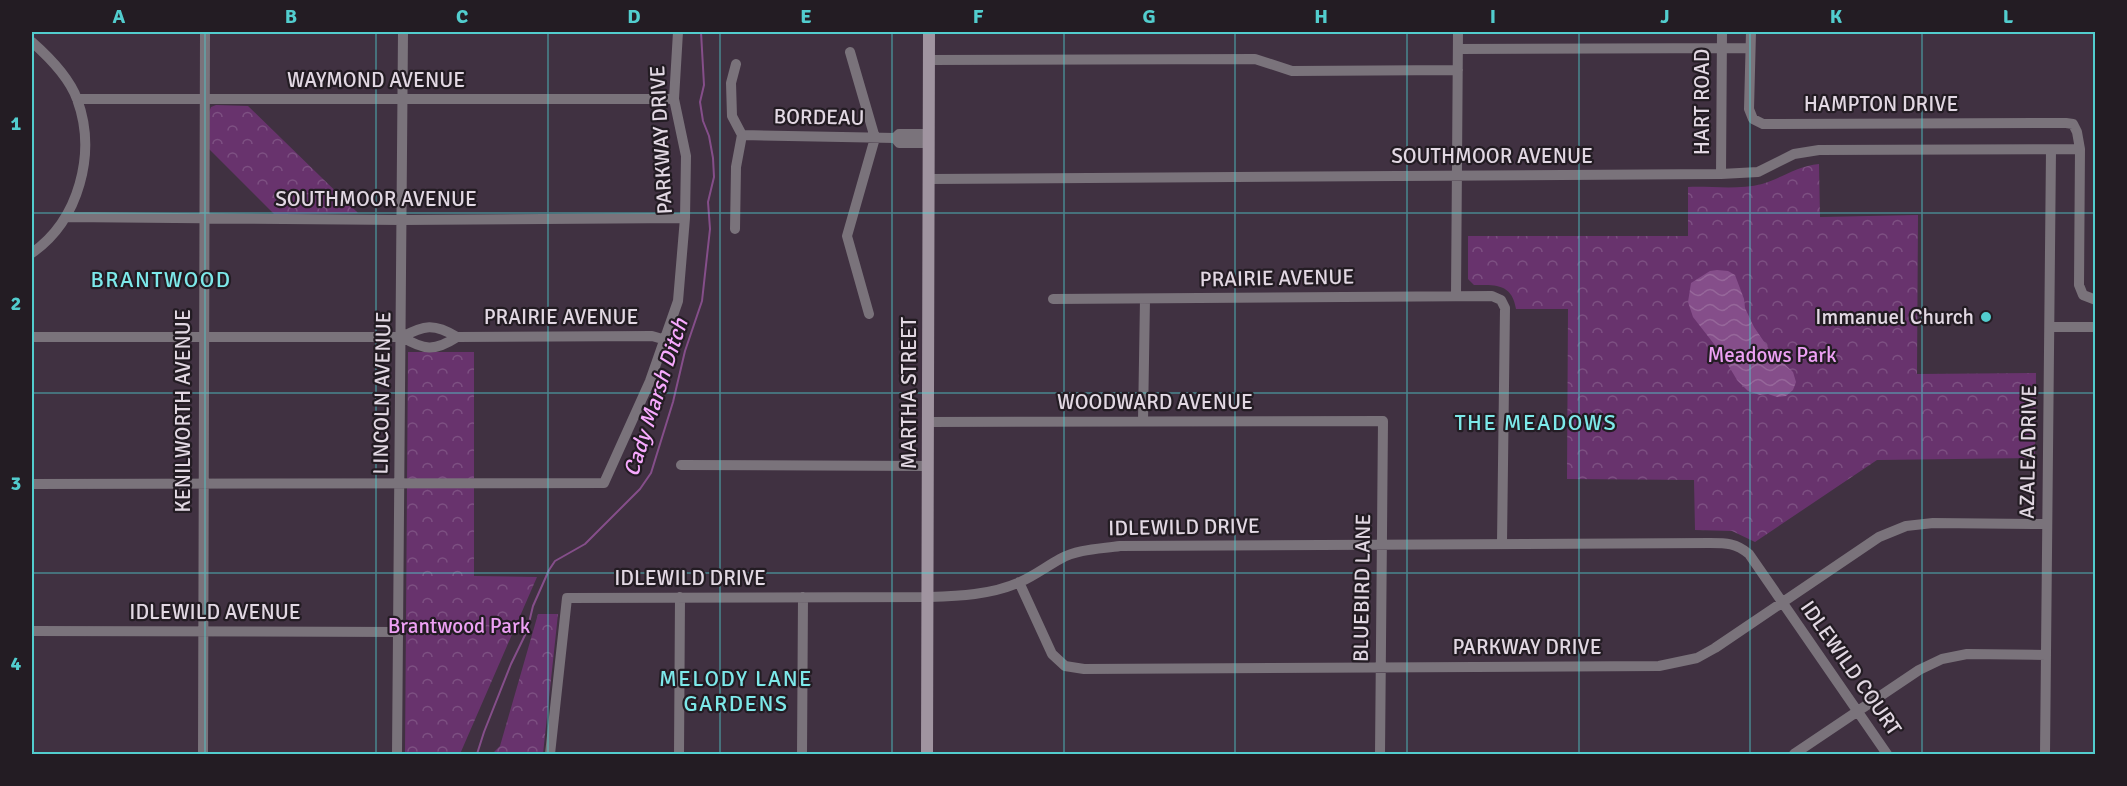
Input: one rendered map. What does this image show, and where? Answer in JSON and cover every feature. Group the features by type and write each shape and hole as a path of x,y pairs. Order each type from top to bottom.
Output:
{"street":[{"name":"KENILWORTH AVENUE","path":"203,754 202,337 205,32"},
{"name":"LINCOLN AVENUE","path":"397,754 403,32"},
{"name":"PARKWAY DRIVE","path":"400,485 604,483 650,381 678,301 685,218 686,156 674,99 678,32"},
{"name":"MARTHA STREET","path":"927,754 929,32"},
{"path":"1456,296 1458,32"},
{"name":"HART ROAD","path":"1722,32 1722,174"},
{"name":"HAMPTON DRIVE","path":"1750,32 1749,109 1753,120 1763,124 2073,124 2080,149 2079,285 2083,295 2096,300"},
{"path":"32,42 60,69 77,99 86,149 81,180 66,217 46,242 32,253"},
{"path":"1458,49 1750,48"},
{"path":"850,52 875,138 847,236 869,314"},
{"path":"929,60 1255,59 1292,71 1458,70"},
{"path":"735,229 736,167 742,135 732,116 731,83 736,64"},
{"name":"WAYMOND AVENUE","path":"77,99 674,99"},
{"name":"BORDEAU","path":"742,135 896,138 899,143 929,138"},
{"path":"2051,150 2080,149"},
{"name":"SOUTHMOOR AVENUE","path":"929,179 1722,174 1758,172 1794,154 1819,150 2051,150"},
{"name":"AZALEA DRIVE","path":"2045,754 2051,150"},
{"name":"SOUTHMOOR AVENUE","path":"66,217 402,220 685,218"},
{"name":"PRAIRIE AVENUE","path":"1053,299 1492,296 1501,300 1505,308 1502,543"},
{"path":"1143,421 1145,299"},
{"name":"PRAIRIE AVENUE","path":"402,337 419,327 442,327 456,337"},
{"path":"2050,327 2096,327"},
{"name":"PRAIRIE AVENUE","path":"32,337 402,337 419,347 442,347 456,337 652,336 666,340"},
{"name":"WOODWARD AVENUE","path":"928,422 1383,421"},
{"name":"BLUEBIRD LANE","path":"1380,754 1383,421"},
{"path":"681,465 928,466"},
{"path":"32,484 400,485"},
{"name":"PARKWAY DRIVE","path":"1019,582 1052,654 1065,666 1084,669 1659,666 1697,658 1715,648 1879,537 1906,526 1933,523 2046,524"},
{"name":"IDLEWILD DRIVE","path":"550,754 567,598 965,595 992,591 1019,582 1062,558 1084,551 1120,546 1726,543 1739,546 1749,554 1782,603"},
{"path":"679,754 680,597"},
{"path":"802,754 803,597"},
{"name":"IDLEWILD COURT","path":"1782,603 1887,754"},
{"name":"IDLEWILD AVENUE","path":"32,631 399,632"},
{"path":"1794,754 1919,670 1942,659 1967,654 2046,655"}],"green space":[{"path":"216,105 248,106 358,213 274,214 209,149 209,112 211,107"},
{"name":"Meadows Park","path":"1819,164 1820,217 1918,215 1917,374 2036,373 2035,458 1877,460 1755,542 1732,531 1695,530 1694,480 1567,479 1568,309 1516,309 1511,294 1501,287 1474,285 1468,279 1468,236 1688,236 1688,187 1753,186 1769,182 1804,167"},
{"name":"Brantwood Park","path":"408,352 474,352 474,576 537,577 460,754 405,754"},
{"path":"538,614 558,614 543,754 492,754 500,746"}],"water":[{"path":"1710,271 1728,271 1735,275 1745,308 1754,327 1769,349 1793,372 1796,382 1793,390 1786,396 1760,395 1748,391 1737,380 1721,353 1693,317 1688,302 1691,283"}],"waterway":[{"name":"Cady Marsh Ditch","path":"477,754 549,570 555,561 585,544 640,489 651,473 673,402 685,351 702,301 710,229 708,202 714,177 709,136 703,121 700,102 704,85 701,32"}],"place":[{"name":"Immanuel Church","path":"1986,317"}],"district":[{"name":"BRANTWOOD","path":"161,279"},
{"name":"THE MEADOWS","path":"1536,422"},
{"name":"MELODY LANE GARDENS","path":"736,690"}]}
